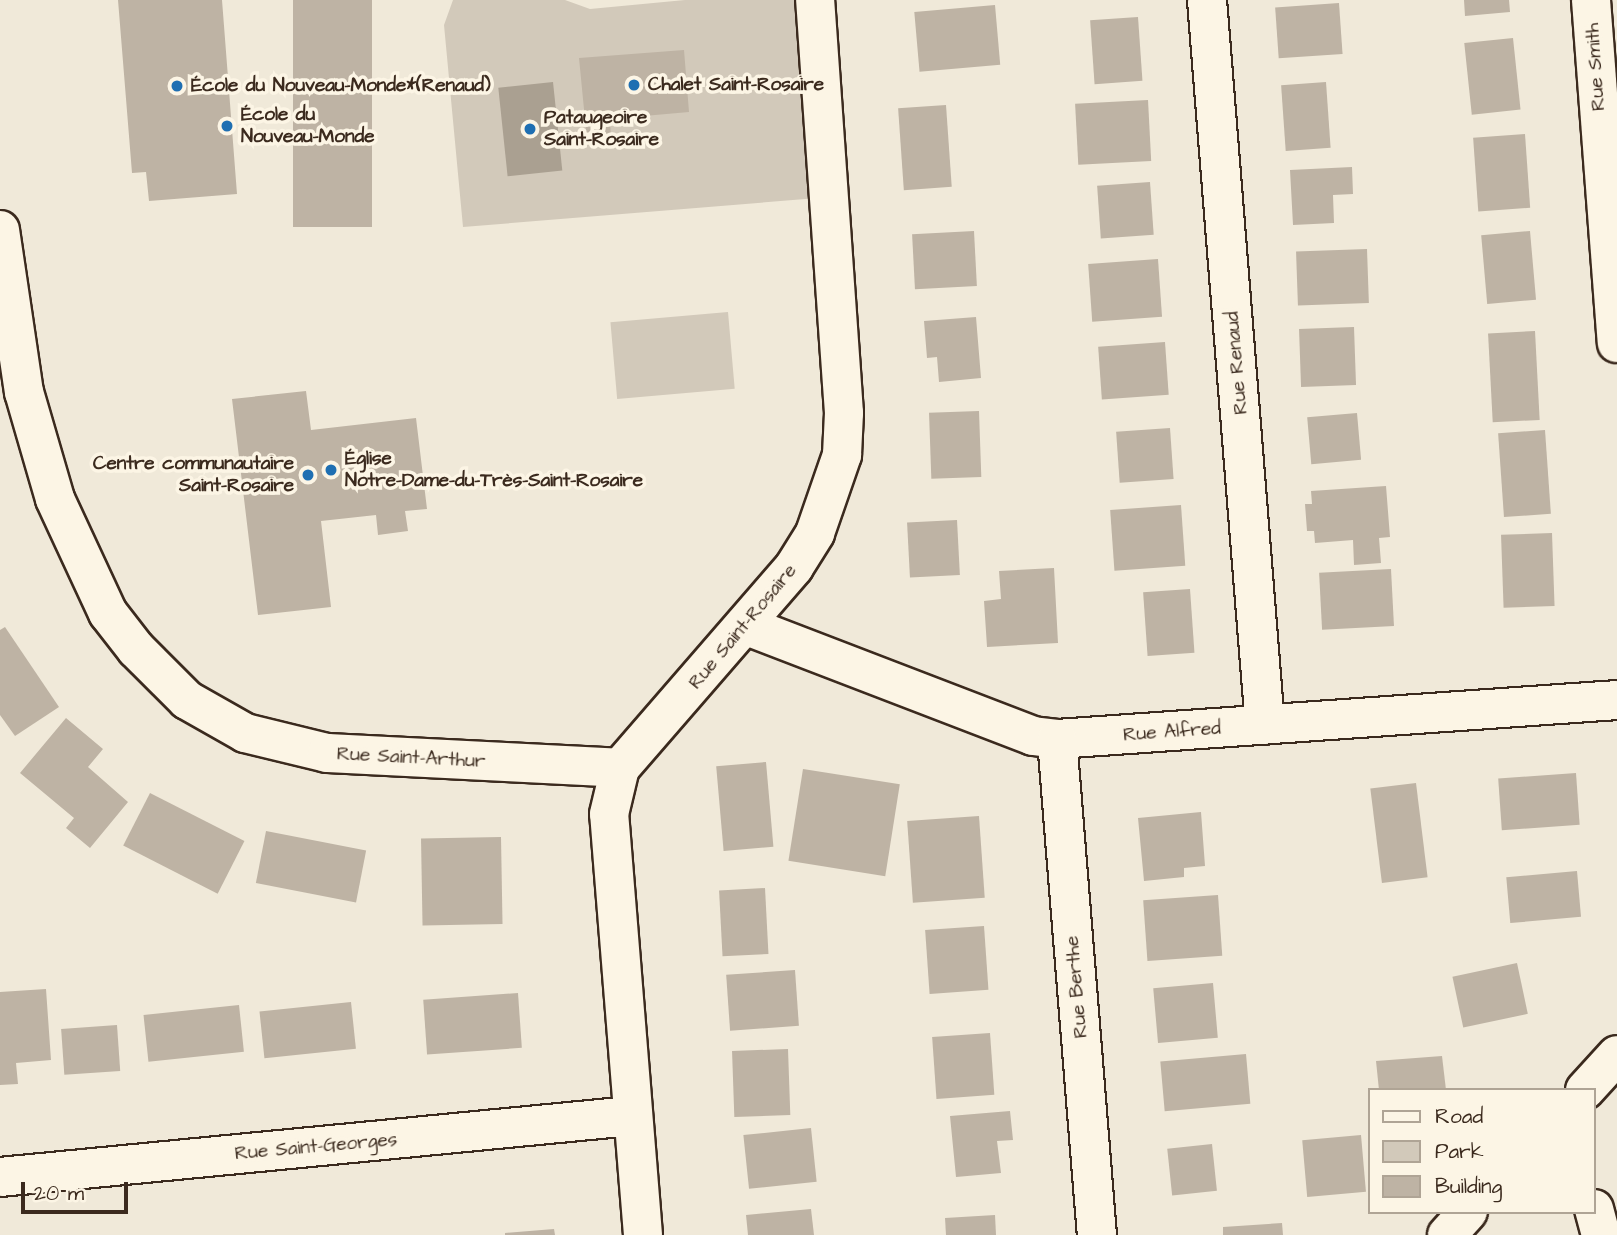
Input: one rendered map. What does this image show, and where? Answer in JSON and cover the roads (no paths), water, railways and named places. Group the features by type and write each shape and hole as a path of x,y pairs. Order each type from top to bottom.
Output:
{"street":[{"name":"Rue Saint-Rosaire","path":"643,1235 631,1116 609,814 620,768 747,626 794,567 815,533 842,454 844,413 815,0"},
{"name":"Rue Renaud","path":"1208,0 1265,726"},
{"name":"Rue Smith","path":"1591,0 1617,343"},
{"name":"Rue Saint-Arthur","path":"0,230 24,392 55,499 108,613 136,649 187,700 245,733 327,753 620,768"},
{"name":"Rue Alfred","path":"747,626 1033,736 1057,739 1617,700"},
{"name":"Rue Berthe","path":"1057,739 1097,1235"},
{"path":"1587,1088 1617,1055"},
{"name":"Rue Saint-Georges","path":"0,1177 631,1116"},
{"path":"1447,1235 1466,1214"},
{"path":"1595,1214 1601,1235"}],"place":[{"name":"Chalet Saint-Rosaire","path":"634,85"},
{"name":"École du Nouveau-Monde*(Renaud)","path":"177,86"},
{"name":"École du Nouveau-Monde","path":"227,126"},
{"name":"Pataugeoire Saint-Rosaire","path":"530,129"},
{"name":"Église Notre-Dame-du-Très-Saint-Rosaire","path":"331,470"},
{"name":"Centre communautaire Saint-Rosaire","path":"308,475"}]}
